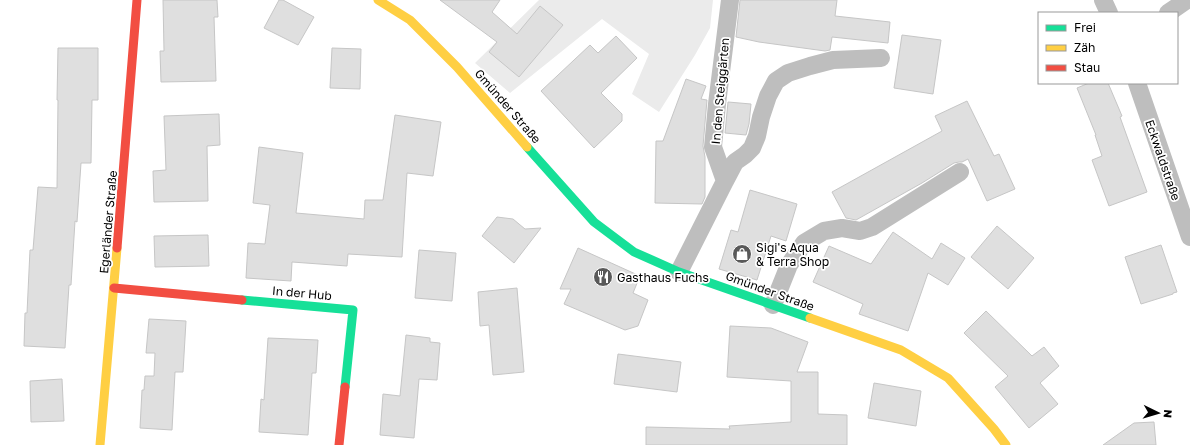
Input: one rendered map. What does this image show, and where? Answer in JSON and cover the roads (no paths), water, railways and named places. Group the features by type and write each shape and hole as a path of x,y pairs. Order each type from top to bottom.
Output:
{"street":[{"name":"Egerländer Straße","path":"100,445 137,0"},
{"name":"Gmünder Straße","path":"378,0 410,20 457,67 594,222 634,252 679,272 900,350 948,378 994,429 1006,445"},
{"name":"In den Steiggärten","path":"725,181 713,147 730,0"},
{"path":"1103,0 1109,12"},
{"path":"1116,0 1118,12"},
{"path":"1169,12 1187,0"},
{"path":"679,272 735,162 752,148 757,136 768,96 776,81 788,73 833,60 881,58"},
{"name":"Eckwaldstraße","path":"1137,84 1190,236"},
{"path":"773,305 789,265 804,243 824,231 842,228 860,231 872,227 960,172"},
{"name":"In der Hub","path":"114,288 353,310 340,445"}],"place":[{"name":"Sigi's Aqua & Terra Shop","path":"742,254"},
{"name":"Gasthaus Fuchs","path":"603,277"}]}
